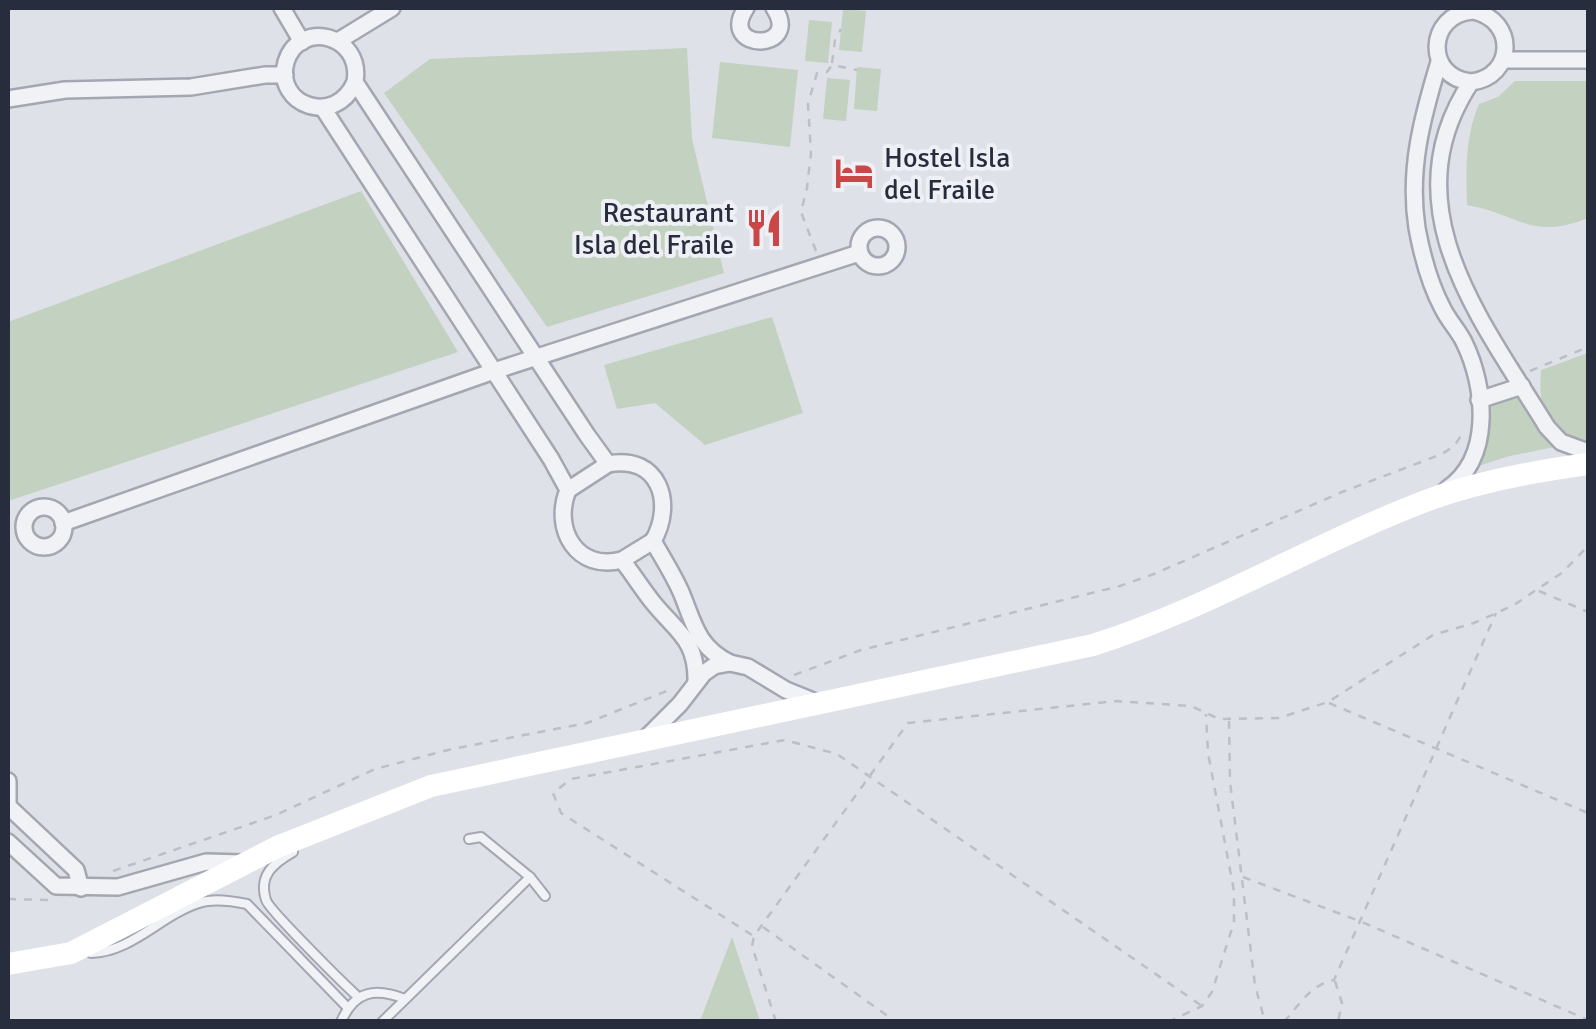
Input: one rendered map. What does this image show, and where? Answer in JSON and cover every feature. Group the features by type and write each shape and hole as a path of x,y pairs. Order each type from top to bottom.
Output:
{"main road":[{"path":"8,964 71,953 246,863 431,786 1093,645 1150,627 1434,498 1531,472 1588,464"}],"street":[{"path":"282,8 302,42"},
{"path":"338,41 392,8"},
{"path":"746,8 740,17 741,29 758,42 779,30 780,19 774,8"},
{"path":"1469,12 1486,15 1500,27 1506,42 1504,60 1492,75 1471,82 1450,75 1440,62 1436,45 1440,30 1452,17 1469,12"},
{"path":"355,82 340,102 323,108 309,106 296,98 285,75 289,56 302,42 323,36 338,41 354,60 355,82 608,464"},
{"path":"1504,60 1588,60"},
{"path":"1434,498 1468,471 1476,454 1480,400 1473,363 1442,309 1428,274 1414,199 1415,155 1440,62"},
{"path":"8,99 65,90 191,86 266,74 285,75"},
{"path":"1471,82 1460,98 1442,157 1442,221 1451,258 1473,310 1547,427 1560,442 1588,452"},
{"path":"323,108 568,490"},
{"path":"63,522 538,356 859,253"},
{"path":"1480,400 1520,382"},
{"path":"608,464 642,467 655,480 665,500 664,522 653,540 622,560 595,562 581,556 570,544 561,518 568,490 608,464"},
{"path":"653,540 680,592 692,628 704,646 730,664"},
{"path":"622,560 652,602 685,636 695,654 688,706 693,731"},
{"path":"642,742 694,680 714,666 748,667 786,690 818,703"},
{"path":"767,677 781,712"},
{"path":"8,782 8,804 76,870 81,888"},
{"path":"8,842 56,886 118,886 206,862 246,863"}],"lane":[{"path":"332,825 271,864 264,881 266,903 357,996"},
{"path":"469,839 481,837 530,877 545,896"},
{"path":"382,1022 530,877"},
{"path":"71,953 110,952 200,902 227,900 247,904 347,1007"},
{"path":"312,950 322,940"},
{"path":"293,970 302,960"},
{"path":"342,1022 347,1007 357,996 388,992 405,999"}],"path":[{"path":"822,266 801,212 811,153 808,104 816,72 827,72 832,64 835,40 841,29"},
{"path":"832,64 857,70"},
{"path":"1520,382 1588,348"},
{"path":"790,676 860,650 1008,615 1154,574 1342,492 1442,454 1454,446 1466,429"},
{"path":"776,1022 752,946 754,936 908,723 1116,701 1191,706 1228,719 1279,718 1328,702 1432,635 1496,613 1538,590 1563,572 1588,546"},
{"path":"1538,590 1588,612"},
{"path":"1338,1022 1342,1004 1334,980 1496,613"},
{"path":"109,874 276,815 375,769 452,749 587,723 694,680"},
{"path":"1328,702 1588,813"},
{"path":"1168,1022 1202,1006 1212,992 1234,922 1234,891 1208,753 1206,713"},
{"path":"1228,719 1230,782 1255,985 1265,1022"},
{"path":"754,936 561,812 553,792 571,779 785,740 837,754 1202,1006"},
{"path":"1242,877 1362,922 1588,1020"},
{"path":"8,900 58,901 81,888"},
{"path":"762,926 896,1022"},
{"path":"1284,1022 1302,998 1322,982 1334,980"}],"green space":[{"path":"843,9 866,11 862,52 839,50"},
{"path":"809,20 832,22 828,63 805,61"},
{"path":"687,48 692,139 724,273 547,327 384,93 430,59"},
{"path":"720,62 798,70 790,147 712,138"},
{"path":"857,67 881,69 877,111 854,109"},
{"path":"827,78 850,80 846,121 823,119"},
{"path":"1515,81 1588,81 1588,218 1552,227 1538,226 1467,205 1467,166 1474,116 1479,104 1498,97"},
{"path":"361,191 458,352 8,501 8,322"},
{"path":"772,317 803,413 705,445 655,403 617,409 604,365"},
{"path":"1588,353 1588,441 1563,432 1548,418 1540,384 1541,370"},
{"path":"1521,397 1554,447 1481,465 1486,407"},
{"path":"732,937 760,1021 700,1021"}],"place":[{"name":"Hostel Isla del Fraile","path":"854,173"},
{"name":"Restaurant Isla del Fraile","path":"764,228"}]}
